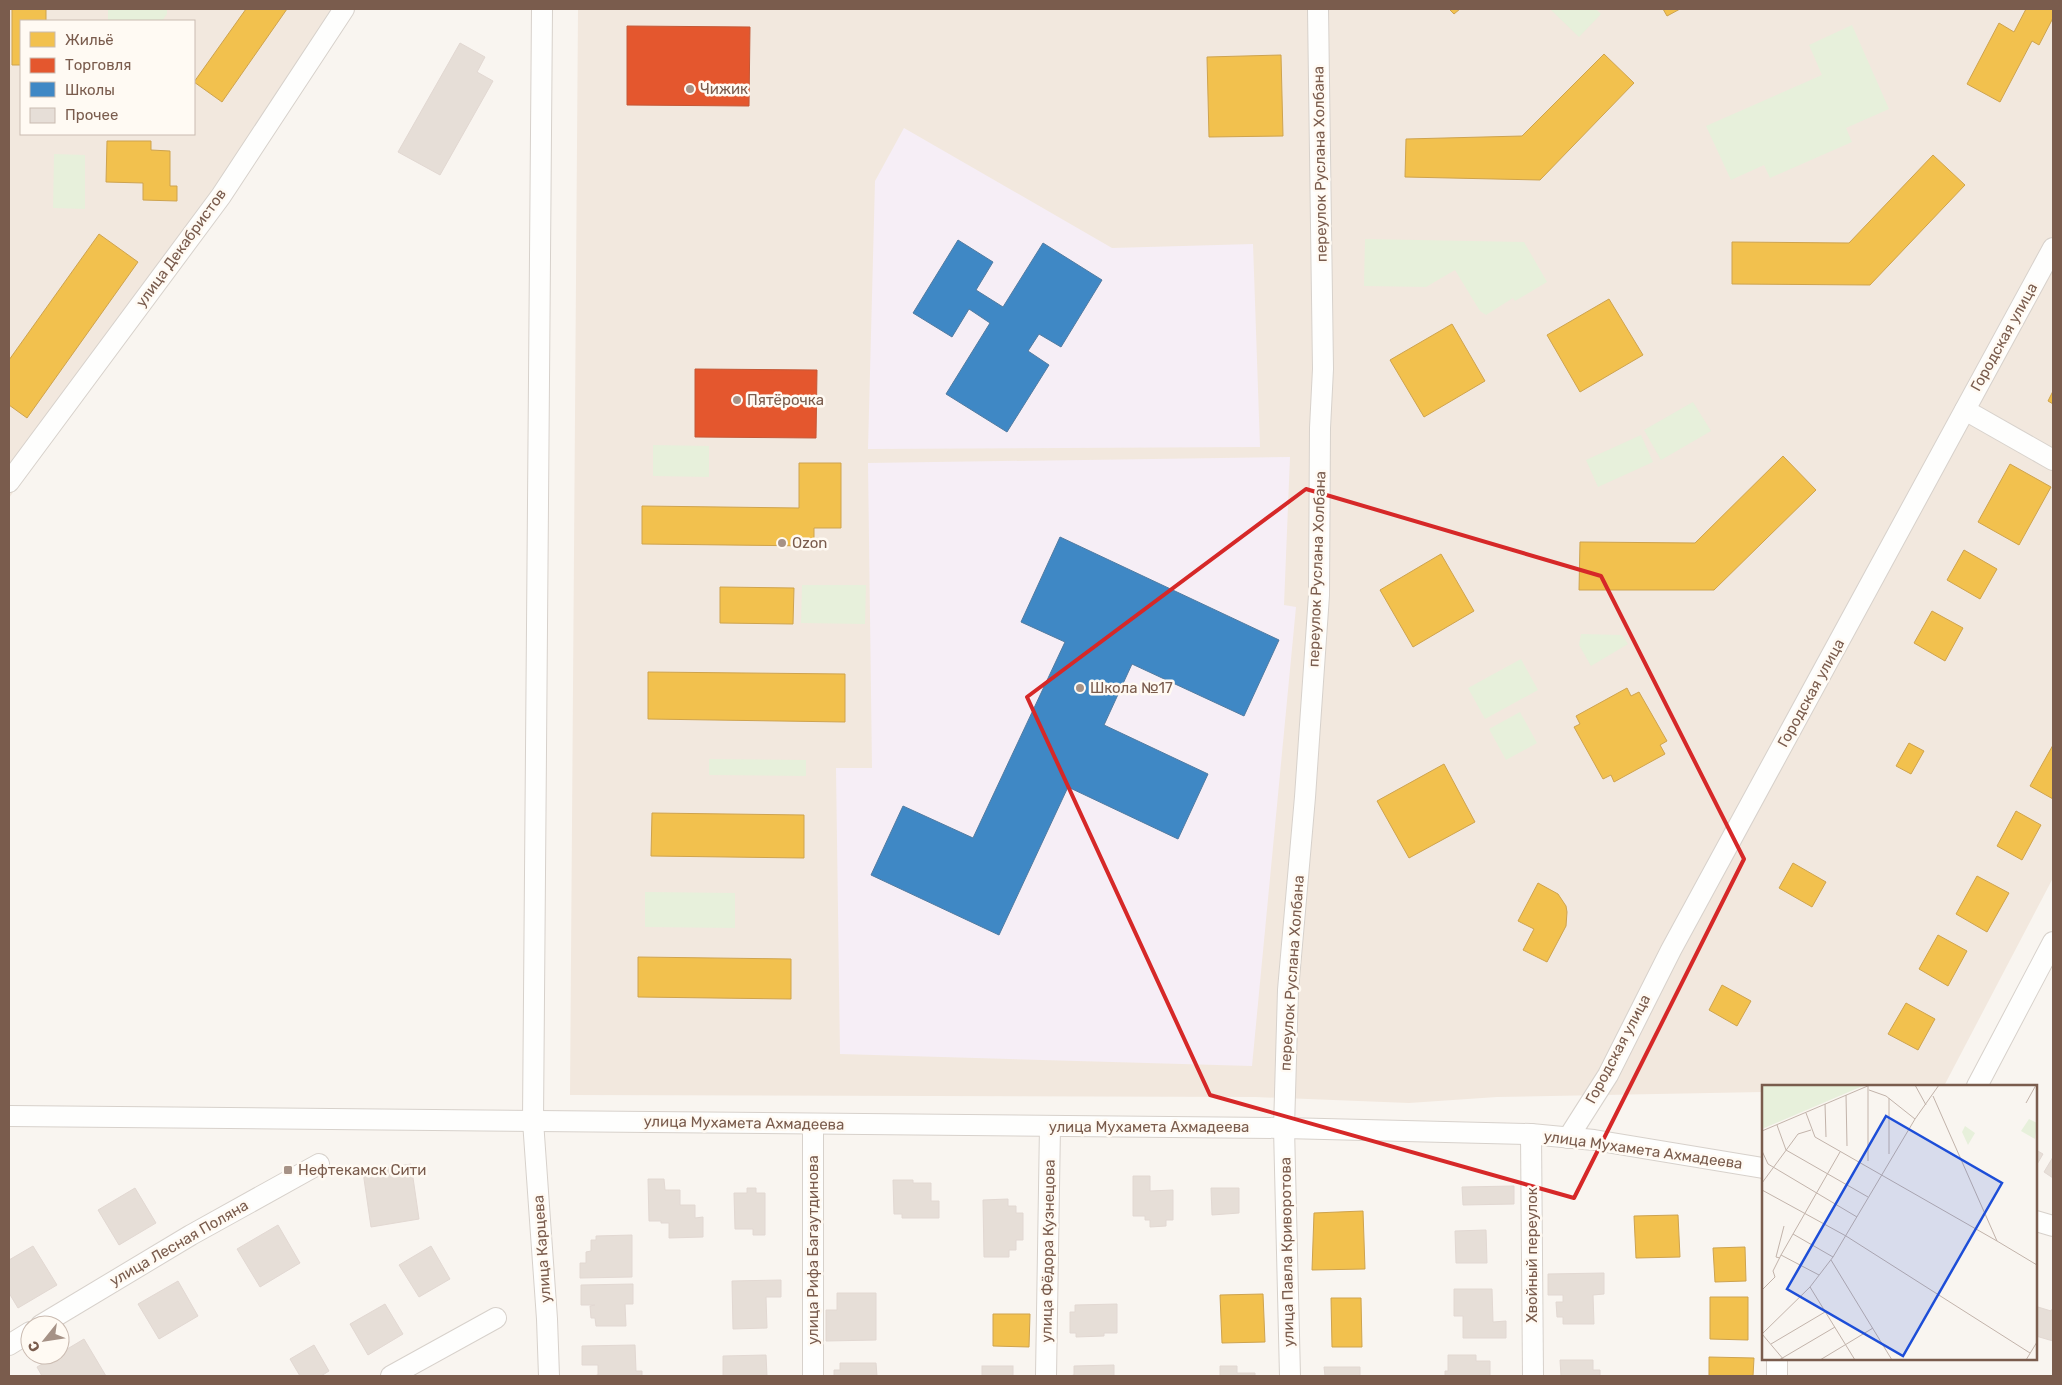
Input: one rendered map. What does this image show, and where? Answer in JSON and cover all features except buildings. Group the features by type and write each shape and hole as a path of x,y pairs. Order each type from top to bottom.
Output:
{"street":[{"name":"улица Декабристов","path":"9,482 220,196 344,9"},
{"name":"улица Карцева","path":"542,9 532,1121 547,1319 549,1376"},
{"name":"переулок Руслана Холбана","path":"1284,1128 1288,990 1305,796 1319,595 1322,369 1318,9"},
{"name":"Городская улица","path":"1568,1138 1608,1075 1670,950 2053,248"},
{"path":"1965,410 2053,460"},
{"path":"1978,1085 2053,942"},
{"name":"улица Мухамета Ахмадеева","path":"9,1116 1284,1128 1531,1134 1594,1140 1762,1168"},
{"name":"улица Рифа Багаутдинова","path":"813,1124 814,1376"},
{"name":"улица Фёдора Кузнецова","path":"1046,1376 1050,1126"},
{"name":"улица Павла Криворотова","path":"1284,1128 1290,1376"},
{"name":"Хвойный переулок","path":"1531,1134 1533,1376"},
{"name":"улица Лесная Поляна","path":"57,1315 191,1234 319,1164"},
{"path":"2037,1221 2053,1226"},
{"path":"391,1376 496,1318"},
{"path":"9,1345 20,1338"},
{"path":"1777,1360 1777,1376"}],"highlighted area":[{"path":"1306,489 1601,576 1744,859 1574,1198 1210,1095 1027,697"}],"shaded area":[{"path":"9,9 353,9 9,498"},
{"path":"578,9 2053,9 2053,878 1945,1085 1762,1085 1762,1092 1497,1097 1409,1103 1255,1097 570,1095"},
{"path":"904,128 1112,248 1253,244 1260,447 868,449 875,181"},
{"name":"Школа №17","path":"1290,457 1284,605 1296,607 1252,1066 840,1054 836,768 872,768 868,463"}],"green space":[{"path":"108,9 167,9 167,14 163,20 108,20"},
{"path":"1550,9 1596,9 1601,14 1579,37"},
{"path":"1852,25 1889,109 1846,128 1852,142 1770,178 1764,165 1731,180 1706,126 1822,75 1809,45"},
{"path":"54,154 85,155 85,209 53,208"},
{"path":"1365,239 1524,242 1547,282 1515,301 1513,298 1486,315 1480,311 1455,270 1426,287 1364,286"},
{"path":"1693,402 1711,431 1661,460 1644,430"},
{"path":"1641,435 1653,462 1598,487 1586,460"},
{"path":"653,445 709,446 709,477 653,476"},
{"path":"802,585 866,585 865,624 801,623"},
{"path":"1581,634 1622,635 1628,644 1591,666 1579,645"},
{"path":"1521,659 1538,690 1485,719 1468,688"},
{"path":"1520,712 1537,743 1506,760 1489,729"},
{"path":"709,759 806,760 806,776 709,775"},
{"path":"645,892 735,893 735,928 645,927"}],"place":[{"name":"Чижик","path":"690,89"},
{"name":"Пятёрочка","path":"737,400"},
{"name":"Ozon","path":"782,543"},
{"name":"Школа №17","path":"1080,688"},
{"name":"Нефтекамск Сити","path":"288,1170"}]}
